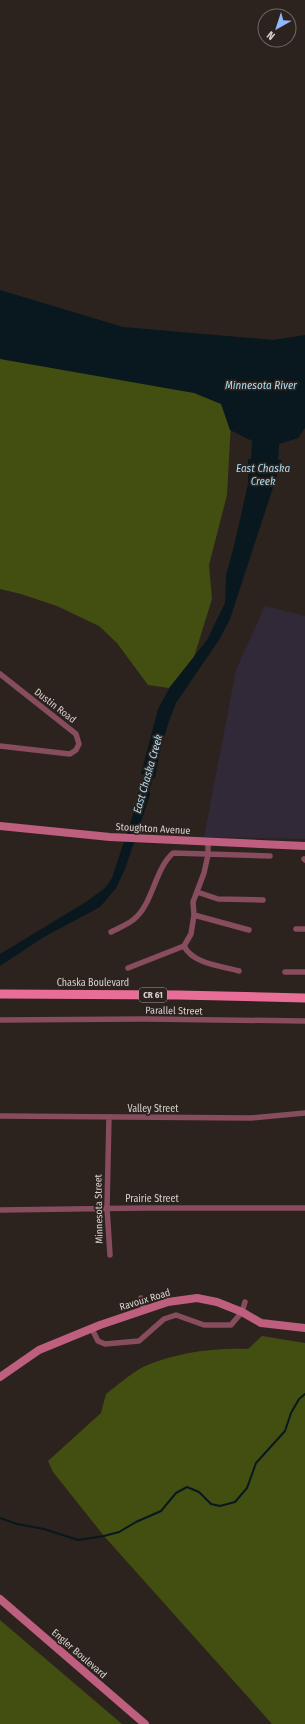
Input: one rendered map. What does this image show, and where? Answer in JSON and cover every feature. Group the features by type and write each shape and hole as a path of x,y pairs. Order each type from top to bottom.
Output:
{"main road":[{"name":"Chaska Boulevard","path":"0,994 179,995 305,998"}],"street":[{"name":"Dustin Road","path":"0,674 76,734 79,744 76,750 70,754 0,746"},
{"name":"Stoughton Avenue","path":"0,826 154,840 305,846"},
{"path":"128,968 184,946 191,934 194,915 193,902 204,873 208,855 208,841"},
{"path":"111,932 134,920 139,914 162,866 173,853 182,852 208,855 270,856"},
{"path":"197,892 218,899 263,900"},
{"path":"194,915 249,930"},
{"path":"296,929 305,929"},
{"path":"184,946 187,952 193,956 210,963 239,971"},
{"path":"285,972 305,972"},
{"name":"Parallel Street","path":"0,1020 305,1021"},
{"name":"Valley Street","path":"0,1116 251,1118 305,1113"},
{"name":"Minnesota Street","path":"109,1118 107,1208 110,1254"},
{"name":"Prairie Street","path":"0,1210 107,1208 305,1208"},
{"path":"141,1298 144,1310"},
{"name":"Ravoux Road","path":"0,1377 39,1350 168,1302 197,1298 217,1302 242,1312 261,1323 305,1328"},
{"path":"92,1329 98,1341 105,1344 139,1341 164,1319 176,1315 204,1326 231,1325 242,1312 245,1302"},
{"name":"Engler Boulevard","path":"0,1599 145,1724"}],"shaded area":[{"path":"265,606 305,616 305,839 204,837 236,670"}],"green space":[{"path":"0,356 192,388 227,402 231,422 227,495 209,565 212,599 194,657 169,688 148,685 117,643 99,626 57,606 21,594 0,589"},
{"path":"262,1336 305,1343 305,1724 272,1724 104,1536 53,1472 48,1461 101,1413 106,1394 143,1367 167,1358 194,1352 222,1349 248,1349"},
{"path":"0,1620 122,1724 0,1724"}],"water":[{"name":"Minnesota River","path":"0,290 123,327 273,340 305,335 305,428 298,438 279,444 278,460 282,460 230,619 219,640 176,703 160,751 155,778 153,778 149,791 150,795 125,869 116,888 100,907 44,937 0,966 0,954 86,902 105,888 112,878 136,805 138,792 140,791 145,775 141,774 158,709 170,687 207,640 225,603 226,575 248,484 248,459 251,459 252,441 230,430 221,404 194,393 0,359"}],"waterway":[{"name":"East Chaska Creek","path":"0,1518 17,1524 44,1529 78,1540 119,1532 136,1522 161,1511 176,1493 187,1487 199,1492 211,1504 220,1506 235,1502 247,1488 256,1463 285,1431 291,1413 299,1399 305,1394"}]}
